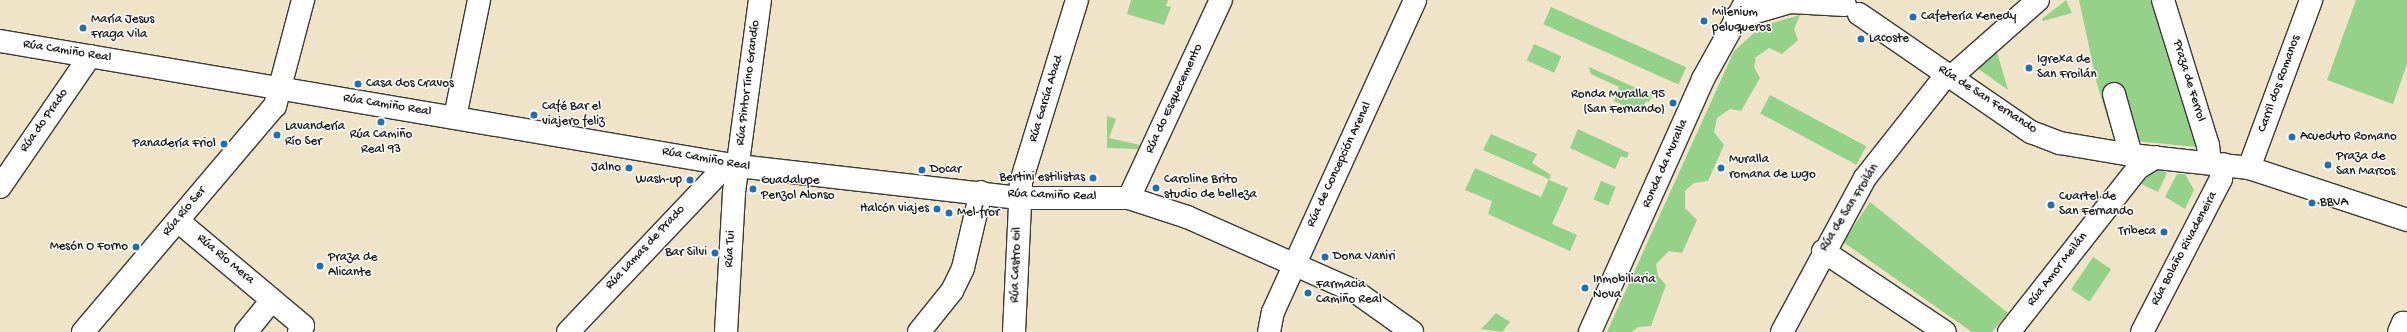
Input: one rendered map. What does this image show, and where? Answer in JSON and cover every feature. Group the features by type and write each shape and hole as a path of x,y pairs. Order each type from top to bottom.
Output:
{"street":[{"name":"Rúa Río Ser","path":"83,332 274,106 281,88 303,0"},
{"path":"455,117 479,0"},
{"name":"Rúa Pintor Tino Grandío","path":"730,165 760,0"},
{"name":"Rúa García Abad","path":"1019,198 1021,182 1077,0"},
{"name":"Rúa do Esquecemento","path":"1129,198 1221,0"},
{"name":"Rúa de Concepción Arenal","path":"1269,332 1273,312 1415,0"},
{"name":"Ronda da Muralla","path":"1590,332 1703,79 1737,9 1747,0"},
{"path":"1949,75 2038,0"},
{"name":"Praza de Ferrol","path":"2163,0 2208,144 2217,163"},
{"name":"Carril dos Romanos","path":"2249,168 2311,0"},
{"name":"Rúa de San Fernando","path":"1737,9 1790,2 1846,5 2031,132 2060,143 2131,155 2217,163 2249,168 2407,220"},
{"name":"Rúa Camiño Real","path":"0,41 455,117 730,165 981,192 1019,198 1129,198 1187,217 1356,292 1412,332"},
{"name":"Rúa do Prado","path":"0,187 90,56"},
{"name":"Rúa de San Froilán","path":"1782,332 1823,251 1865,178 1949,75"},
{"path":"2114,94 2131,155"},
{"name":"Rúa Amor Meilán","path":"2009,332 2138,168 2156,157"},
{"name":"Rúa Bolaño Rivadeneira","path":"2142,332 2221,179 2217,163"},
{"name":"Rúa Lamas de Prado","path":"568,332 721,171 730,165"},
{"name":"Rúa Tui","path":"726,332 730,165"},
{"path":"919,332 952,291 963,268 981,192"},
{"name":"Rúa Castro Gil","path":"1014,332 1019,198"},
{"name":"Rúa Río Mera","path":"178,221 272,300"},
{"path":"1823,251 1945,332"},
{"path":"246,332 272,300 303,326 298,332"},
{"path":"2389,332 2403,322 2407,324"}],"green space":[{"path":"1131,0 1168,0 1166,6 1171,7 1164,25 1127,14"},
{"path":"2066,0 2072,13 2043,21 2042,19"},
{"path":"2079,0 2155,0 2197,147 2114,139 2097,84"},
{"path":"2356,0 2407,0 2407,64 2393,104 2327,80"},
{"path":"1551,7 1686,67 1678,85 1543,24"},
{"path":"1800,15 1794,29 1798,40 1782,54 1769,48 1756,57 1754,67 1760,78 1741,111 1730,109 1717,118 1714,132 1724,145 1708,181 1694,183 1685,191 1685,208 1697,220 1682,253 1669,251 1656,264 1658,276 1666,285 1651,326 1638,327 1632,332 1607,332 1734,51 1762,26"},
{"path":"1534,44 1561,56 1554,73 1527,60"},
{"path":"1995,45 2008,90 1973,65"},
{"path":"1589,67 1652,95 1649,102 1646,101 1640,113 1614,101 1619,87 1591,74"},
{"path":"1770,95 1866,146 1856,165 1760,114"},
{"path":"1107,116 1116,119 1109,138 1140,145 1138,149 1107,148"},
{"path":"1578,129 1629,153 1627,158 1621,156 1615,169 1570,148"},
{"path":"1491,134 1537,154 1532,163 1551,175 1549,180 1568,188 1552,224 1577,235 1570,251 1488,214 1492,201 1465,190 1475,168 1541,197 1549,179 1483,150"},
{"path":"2157,166 2167,173 2158,192 2141,184"},
{"path":"2177,174 2185,174 2194,190 2185,209 2165,197"},
{"path":"1601,181 1616,187 1608,206 1594,200"},
{"path":"1870,202 2008,313 1992,332 1972,332 1843,242"},
{"path":"2093,257 2111,269 2089,302 2071,289"},
{"path":"1496,313 1510,322 1502,332 1481,329"}],"place":[{"name":"Cafetería Kenedy","path":"1913,17"},
{"name":"Milenium peluqueros","path":"1704,21"},
{"name":"María Jesus Fraga Vila","path":"83,28"},
{"name":"Lacoste","path":"1861,39"},
{"name":"Igrexa de San Froilán","path":"2029,68"},
{"name":"Casa dos Cravos","path":"358,84"},
{"name":"Ronda Muralla 95 (San Fernando)","path":"1673,103"},
{"name":"Café Bar el viajero feliz","path":"534,115"},
{"name":"Rúa Camiño Real 93","path":"381,122"},
{"name":"Lavandería Río Ser","path":"277,135"},
{"name":"Acueduto Romano","path":"2292,137"},
{"name":"Panadería Friol","path":"224,144"},
{"name":"Praza de San Marcos","path":"2328,165"},
{"name":"Jalno","path":"629,168"},
{"name":"Muralla romana de Lugo","path":"1721,168"},
{"name":"Docar","path":"922,170"},
{"name":"Bertini estilistas","path":"1093,178"},
{"name":"Wash-up","path":"690,180"},
{"name":"Caroline Brito studio de belleza","path":"1156,188"},
{"name":"Guadalupe Penzol Alonso","path":"753,189"},
{"name":"BBVA","path":"2312,203"},
{"name":"Cuartel de San Fernando","path":"2051,205"},
{"name":"Halcón viajes","path":"937,209"},
{"name":"Mel-fror","path":"949,213"},
{"name":"Tribeca","path":"2164,232"},
{"name":"Mesón O Forno","path":"136,247"},
{"name":"Bar Silvi","path":"715,253"},
{"name":"Dona Vaniri","path":"1325,257"},
{"name":"Praza de Alicante","path":"320,266"},
{"name":"Inmobiliaria Nova","path":"1585,288"},
{"name":"Farmacia Camiño Real","path":"1308,293"}]}
